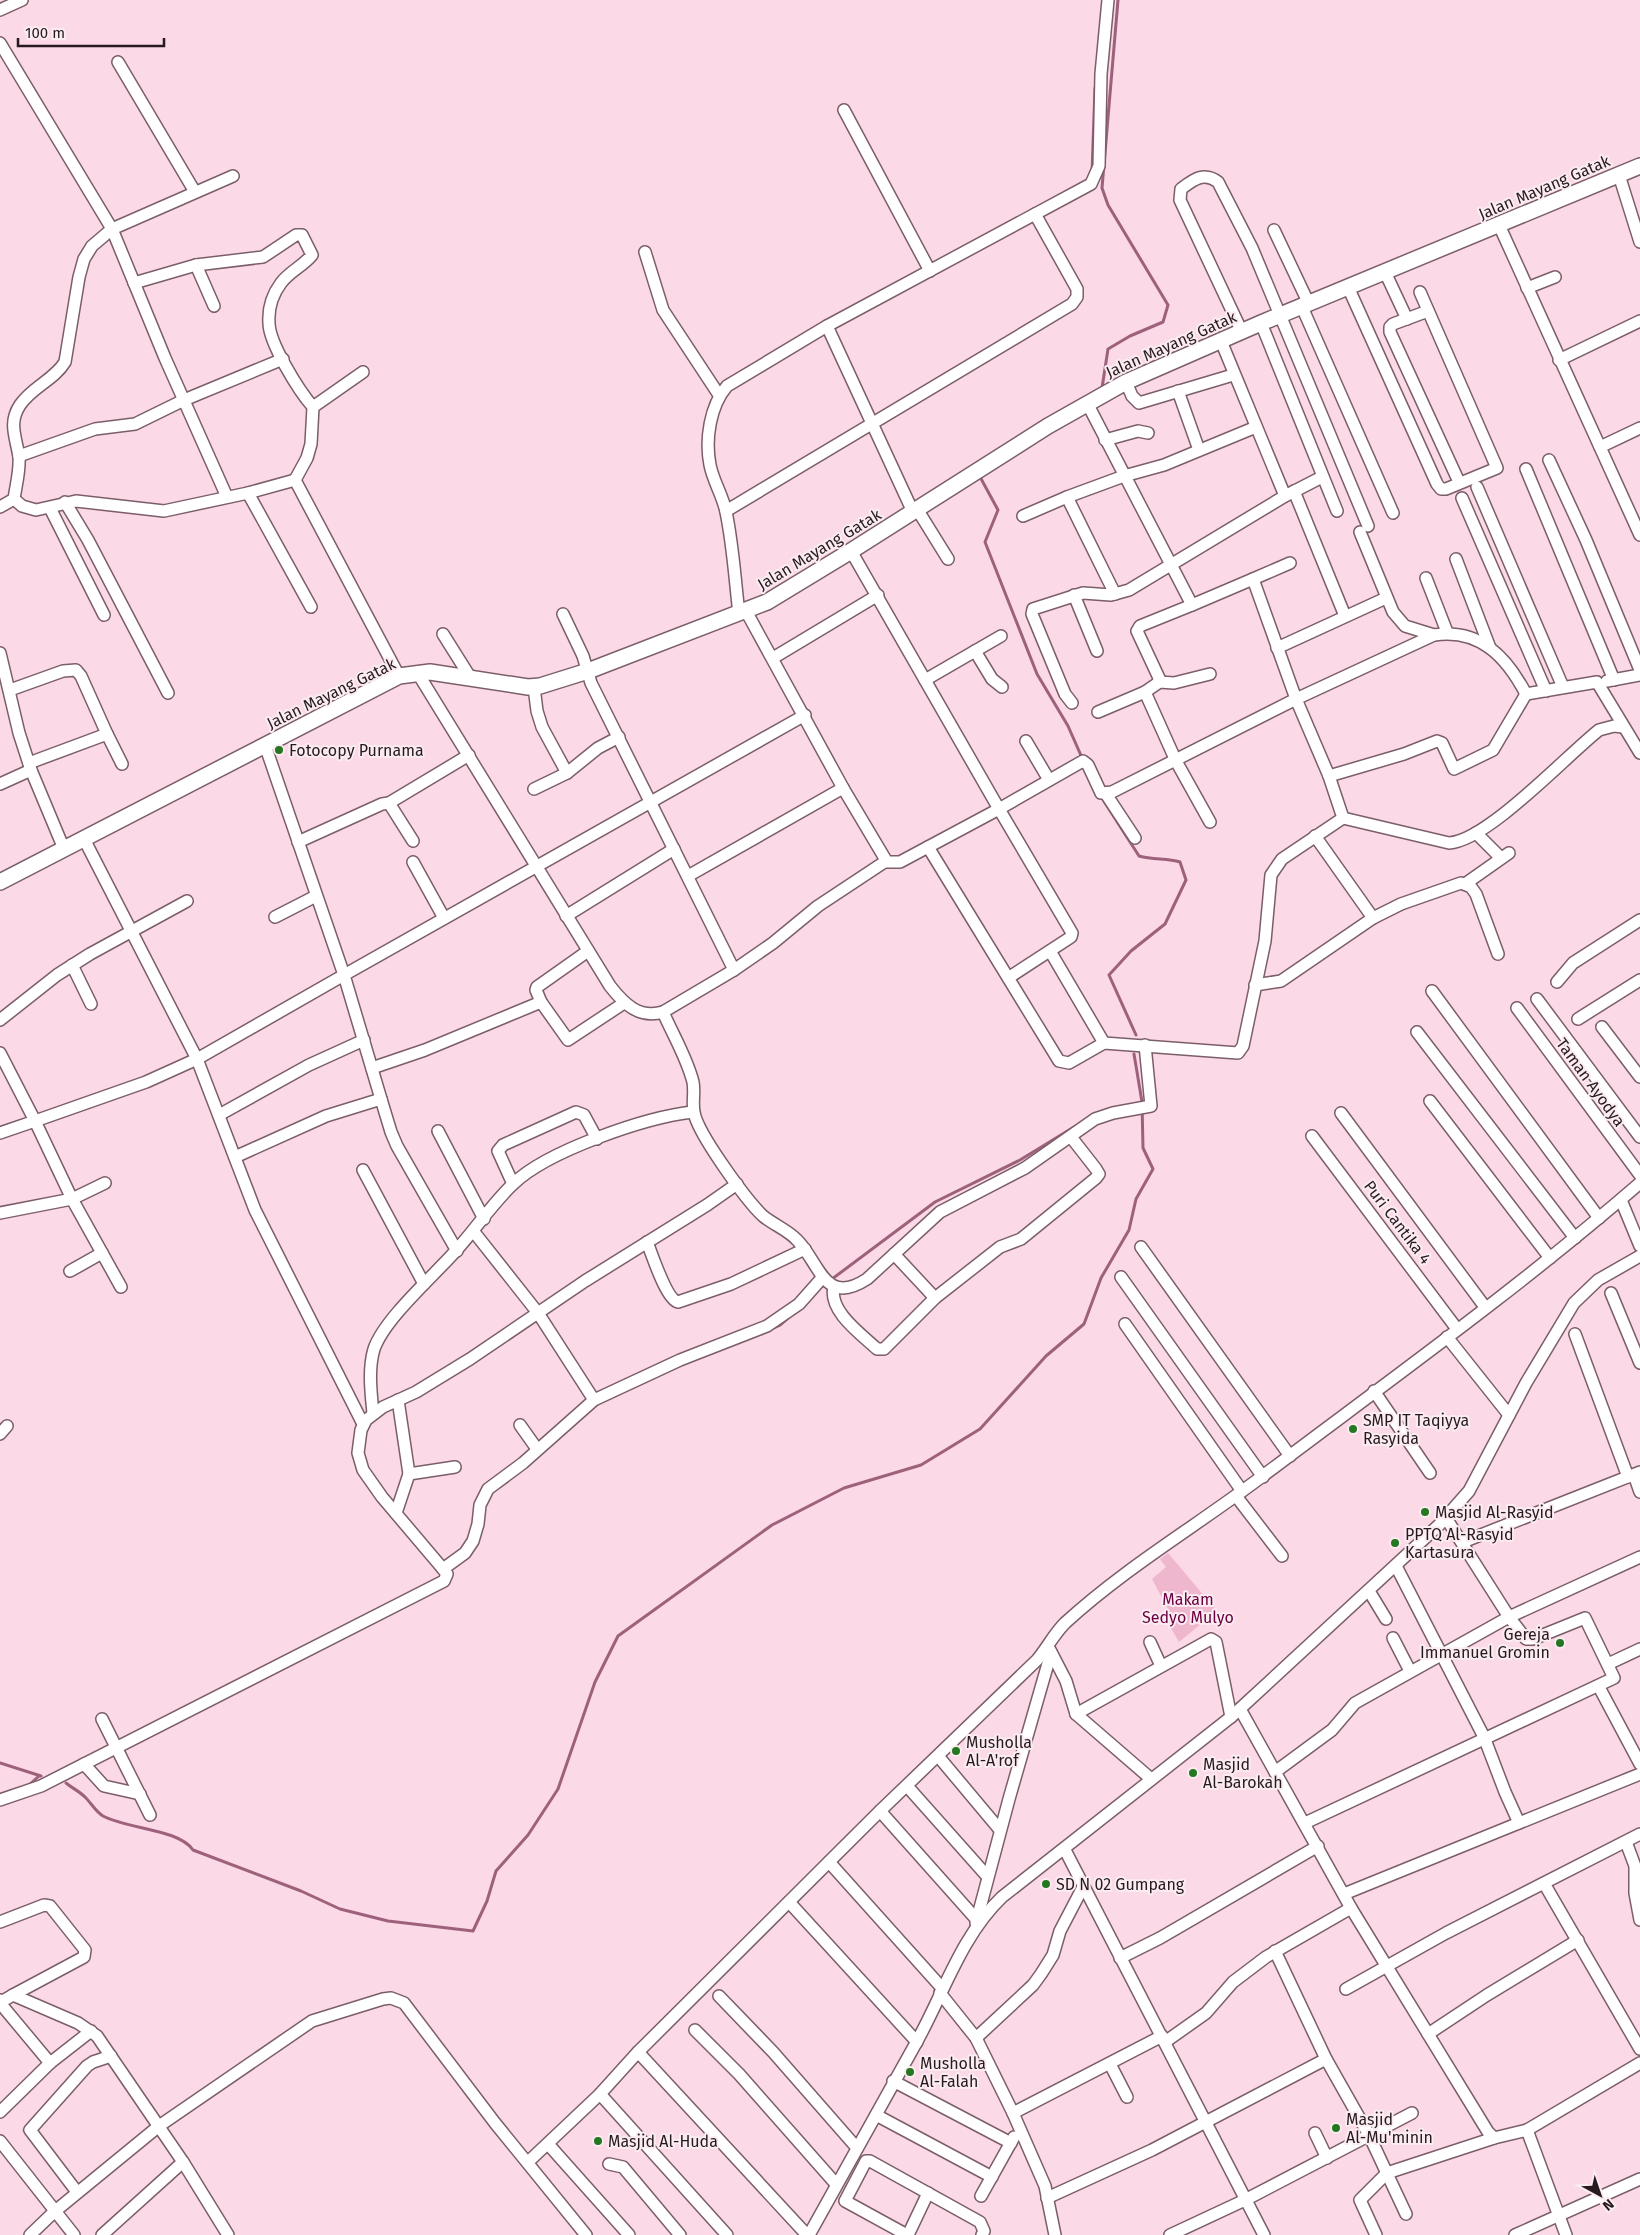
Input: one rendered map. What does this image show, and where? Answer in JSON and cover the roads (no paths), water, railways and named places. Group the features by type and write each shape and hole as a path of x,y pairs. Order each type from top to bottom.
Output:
{"street":[{"path":"0,10 22,0"},
{"path":"1108,0 1101,74 1099,166 1095,179 1086,188 827,326 736,379 719,395 712,418 708,442 710,466 726,511 742,613 773,658 843,788 886,861 891,864 900,862 1084,762 1088,765 1101,793 1106,794 1135,838"},
{"path":"0,43 112,229 184,400 227,496"},
{"path":"118,62 195,192"},
{"path":"844,110 930,271"},
{"name":"Jalan Mayang Gatak","path":"0,882 399,676 417,672 534,687 588,670 742,613 772,599 1087,403 1126,382 1261,323 1640,166"},
{"path":"1619,175 1640,242"},
{"path":"14,499 18,474 18,456 12,427 15,414 25,399 56,373 65,362 74,304 84,259 92,246 112,229 233,176"},
{"path":"1242,332 1180,200 1181,189 1196,179 1212,176 1218,182 1252,248 1364,529 1386,598 1393,612 1405,626 1434,635"},
{"path":"726,511 1075,301 1077,289 1035,214"},
{"path":"1499,225 1640,535"},
{"path":"1274,230 1393,513"},
{"path":"14,499 22,506 32,509 50,508 65,502 82,502 164,510 248,493 294,480 307,458 311,444 309,402 283,360 269,330 270,306 282,281 312,255 302,235 296,235 263,257 196,265 134,283"},
{"path":"645,252 664,310 719,395"},
{"path":"196,265 214,306"},
{"path":"1385,272 1407,319"},
{"path":"1527,288 1555,277"},
{"path":"1348,287 1437,484 1444,489 1497,468 1420,292"},
{"path":"1428,311 1394,324 1390,327 1390,332 1459,482"},
{"path":"1559,360 1640,321"},
{"path":"1261,323 1336,512"},
{"path":"827,326 915,511 948,559"},
{"path":"1221,341 1233,376 1290,494 1345,616"},
{"path":"18,456 95,429 135,424 184,400 283,360"},
{"path":"309,402 363,372"},
{"path":"1126,382 1132,396 1139,403 1233,376"},
{"path":"1178,391 1199,450"},
{"path":"1087,403 1192,605"},
{"path":"1023,516 1124,476 1164,465 1256,427"},
{"path":"1600,447 1640,428"},
{"path":"1106,440 1138,431 1148,433"},
{"path":"1549,460 1586,540 1640,670"},
{"path":"1526,469 1614,680"},
{"path":"1072,703 1058,678 1031,611 1040,605 1087,592 1115,594 1129,590 1170,564 1322,477"},
{"path":"294,480 399,676"},
{"path":"1477,487 1562,687"},
{"path":"248,493 311,606"},
{"path":"1067,498 1115,594"},
{"path":"1462,498 1546,691"},
{"path":"0,506 14,499"},
{"path":"65,502 88,540 168,694"},
{"path":"50,508 104,615"},
{"path":"70,548 79,547 88,540"},
{"path":"851,551 878,595 999,809 1072,929 1071,937 1008,978"},
{"path":"1456,559 1490,648"},
{"path":"1159,682 1158,674 1137,632 1137,628 1290,563"},
{"path":"1426,578 1447,632"},
{"path":"1253,579 1296,699 1332,784 1343,818"},
{"path":"773,658 878,595"},
{"path":"1074,595 1097,651"},
{"path":"1277,648 1386,598"},
{"path":"563,614 588,670 591,683 651,800 734,970"},
{"path":"1106,794 1176,761 1296,699 1434,635 1447,632 1470,636 1490,648 1510,669 1526,694"},
{"path":"443,634 470,678"},
{"path":"925,680 1001,636"},
{"path":"975,651 992,679 1002,687"},
{"path":"0,653 2,669 10,690 19,733 30,766 64,848"},
{"path":"10,690 63,671 76,670 81,676 122,764"},
{"path":"417,672 588,951 624,1003 640,1012 651,1014 663,1012 734,970 772,943 818,906 886,861"},
{"path":"1098,712 1145,692 1159,682 1174,683 1210,674"},
{"path":"1526,694 1640,675"},
{"path":"1597,682 1640,753"},
{"path":"534,687 537,711 542,727 567,772"},
{"path":"1145,692 1176,761 1210,822"},
{"path":"1332,784 1437,741 1442,743 1454,770 1493,750 1526,694"},
{"path":"0,1133 146,1082 197,1059 651,800 805,715"},
{"path":"928,847 1059,1061 1069,1063 1104,1043 1238,1053 1243,1046 1264,940 1271,876 1282,859 1343,818 1449,843 1459,842 1476,833 1513,805 1598,730 1621,723"},
{"path":"0,784 30,766 107,734"},
{"path":"534,789 567,772 598,748 619,737"},
{"path":"1026,741 1049,780"},
{"path":"266,745 344,975 391,1132 457,1251"},
{"path":"298,842 389,803 469,755"},
{"path":"688,876 843,788"},
{"path":"389,803 413,841"},
{"path":"1255,985 1284,980 1373,918 1401,904 1447,886 1466,884 1505,855 1476,833"},
{"path":"1315,836 1373,918"},
{"path":"84,839 197,1059 253,1206 363,1424"},
{"path":"566,916 674,849"},
{"path":"413,862 444,918"},
{"path":"1466,884 1476,894 1498,954"},
{"path":"275,917 316,896"},
{"path":"0,1020 72,966 186,902"},
{"path":"1557,982 1573,963 1640,920"},
{"path":"588,951 537,987 537,994 541,1002 568,1040 624,1003"},
{"path":"1050,951 1104,1043"},
{"path":"72,966 92,1004"},
{"path":"1578,1019 1640,980"},
{"path":"1432,991 1600,1218"},
{"path":"1537,999 1640,1137"},
{"path":"372,1068 425,1050 541,1002"},
{"name":"Taman Ayodya","path":"1517,1008 1640,1175"},
{"path":"663,1012 693,1080 694,1112 721,1163 764,1216 797,1239 828,1282 832,1299 837,1308 857,1331 881,1350 935,1298 1000,1247 1021,1239 1096,1178 1099,1174 1071,1137"},
{"path":"1602,1027 1640,1076"},
{"path":"1417,1032 1575,1238"},
{"path":"219,1115 310,1065 364,1040"},
{"path":"0,1800 41,1786 430,1590 444,1581 445,1571 465,1553 473,1541 484,1495 594,1400 680,1360 767,1326 828,1282 861,1283 940,1212 989,1189 1096,1119 1151,1104 1145,1045"},
{"path":"0,1053 35,1120 72,1199 121,1287"},
{"path":"235,1157 326,1116 381,1099"},
{"path":"1430,1102 1550,1258"},
{"path":"513,1184 498,1151 503,1145 576,1112 584,1115 597,1139"},
{"path":"373,1413 371,1367 374,1349 385,1329 424,1284 474,1232 513,1184 535,1168 597,1139 661,1118 694,1112"},
{"path":"1342,1113 1485,1307"},
{"path":"438,1130 484,1219"},
{"name":"Puri Cantika 4","path":"1312,1136 1457,1329"},
{"path":"363,1170 424,1284"},
{"path":"0,1213 72,1199 105,1183"},
{"path":"638,2052 808,2235 916,2042 976,1922 1049,1648 1056,1632 1096,1597 1290,1456 1550,1258 1640,1183"},
{"path":"445,1571 382,1497 360,1462 358,1452 363,1424 373,1413 416,1392 470,1359 737,1184"},
{"path":"1621,1200 1640,1246"},
{"path":"474,1232 538,1313 594,1400"},
{"path":"647,1242 668,1293 674,1301 678,1302 730,1284 805,1249"},
{"path":"1141,1247 1290,1456"},
{"path":"70,1271 102,1253"},
{"path":"894,1254 935,1298"},
{"path":"976,1922 1002,1897 1064,1850 1150,1778 1231,1717 1369,1591 1397,1570 1448,1521 1472,1486 1509,1414 1574,1303 1598,1280 1640,1256"},
{"path":"1121,1277 1263,1476"},
{"path":"1611,1293 1640,1363"},
{"path":"1125,1324 1282,1556"},
{"path":"1575,1334 1640,1492"},
{"path":"1447,1337 1509,1414"},
{"path":"1374,1391 1430,1473"},
{"path":"396,1513 409,1474 398,1400"},
{"path":"520,1425 537,1449"},
{"path":"409,1474 455,1467"},
{"path":"1463,1542 1634,1475"},
{"path":"1305,1823 1484,1737 1599,1687 1614,1678 1585,1618 1528,1640 1509,1617 1448,1521"},
{"path":"1275,1772 1332,1730 1355,1703 1509,1617 1640,1556"},
{"path":"1397,1570 1484,1737 1505,1792 1519,1822"},
{"path":"1369,1591 1386,1618"},
{"path":"1393,1638 1410,1671"},
{"path":"1076,1714 1210,1639 1214,1640 1220,1653 1231,1717"},
{"path":"1150,1642 1161,1666"},
{"path":"1049,1648 1068,1687 1076,1714 1150,1778"},
{"path":"528,2162 600,2094 638,2052 880,1811 1049,1648"},
{"path":"1608,1664 1640,1649"},
{"path":"1599,1687 1640,1764"},
{"path":"1240,1709 1351,1908 1488,2132 1494,2138"},
{"path":"102,1719 150,1815"},
{"path":"938,1756 1000,1830"},
{"path":"84,1764 104,1786 140,1794"},
{"path":"1344,1894 1640,1774"},
{"path":"907,1786 987,1876"},
{"path":"880,1811 976,1922"},
{"path":"1346,1989 1446,1933 1544,1885 1640,1834"},
{"path":"1626,1842 1636,1866 1635,1893 1640,1920"},
{"path":"1120,1958 1168,1934 1318,1846"},
{"path":"1064,1850 1164,2039 1264,2235"},
{"path":"829,1862 941,1990 976,2038 1013,2112 1045,2186 1055,2235"},
{"path":"1544,1885 1578,1940 1640,2049"},
{"path":"976,2038 1033,1985 1041,1974 1053,1956 1060,1932 1083,1887"},
{"path":"789,1902 916,2042"},
{"path":"0,1922 44,1905 50,1906 85,1950 84,1957 0,2002 50,2063"},
{"path":"1013,2112 1164,2039 1206,2014 1232,1982 1275,1951 1351,1908"},
{"path":"1428,2034 1487,1995 1578,1940"},
{"path":"1275,1951 1326,2059 1369,2135 1406,2214"},
{"path":"13,1995 92,2031 184,2162 228,2235"},
{"path":"720,1996 773,2052 857,2148"},
{"path":"30,2235 77,2192 159,2126 312,2021 391,1998 404,2003 582,2234"},
{"path":"695,2030 839,2180 854,2182"},
{"path":"0,2112 50,2063 92,2031"},
{"path":"77,2192 30,2130 88,2066 109,2053"},
{"path":"1047,2198 1152,2150 1326,2059"},
{"path":"1376,2235 1360,2200 1388,2173 1494,2138 1527,2130 1640,2063"},
{"path":"1110,2064 1127,2097"},
{"path":"893,2081 1011,2143"},
{"path":"600,2094 727,2235"},
{"path":"1170,2235 1245,2200 1412,2113"},
{"path":"876,2115 992,2177"},
{"path":"982,2196 1019,2129"},
{"path":"1527,2130 1566,2235"},
{"path":"1315,2133 1327,2158"},
{"path":"0,2141 74,2235"},
{"path":"548,2144 629,2235"},
{"path":"928,2193 907,2235 847,2203 846,2198 866,2161 870,2161 928,2193 980,2222 983,2226 982,2235"},
{"path":"102,2235 184,2162"},
{"path":"609,2164 623,2167 680,2235"},
{"path":"1515,2235 1640,2178"}],"waterway":[{"path":"1102,388 1108,349 1130,336 1163,322 1168,305 1108,205 1102,188 1118,0"},
{"path":"1092,173 1095,88"},
{"path":"979,475 998,510 985,542 1037,674 1068,726 1083,760"},
{"path":"1100,795 1139,856 1180,862 1186,880 1165,924 1131,951 1109,975 1136,1035"},
{"path":"66,1783 83,1795 103,1816 125,1824 165,1833 186,1843 193,1850 301,1891 340,1909 388,1921 473,1931 487,1901 496,1871 528,1835 558,1789 595,1682 618,1636 772,1525 844,1488 921,1465 980,1429 1046,1356 1084,1324 1101,1278 1129,1230 1136,1199 1153,1169 1143,1148 1142,1102 1134,1054"},
{"path":"820,1288 935,1202 1020,1160 1074,1127"},
{"path":"773,1328 788,1318"},
{"path":"0,1763 41,1776"},
{"path":"28,1786 39,1776"}],"place":[{"name":"Fotocopy Purnama","path":"279,750"},
{"name":"SMP IT Taqiyya Rasyida","path":"1353,1429"},
{"name":"Masjid Al-Rasyid","path":"1425,1512"},
{"name":"PPTQ Al-Rasyid Kartasura","path":"1395,1543"},
{"name":"Gereja Immanuel Gromin","path":"1560,1643"},
{"name":"Musholla Al-A'rof","path":"956,1751"},
{"name":"Masjid Al-Barokah","path":"1193,1773"},
{"name":"SD N 02 Gumpang","path":"1046,1884"},
{"name":"Musholla Al-Falah","path":"910,2072"},
{"name":"Masjid Al-Mu'minin","path":"1336,2128"},
{"name":"Masjid Al-Huda","path":"598,2141"}],"park label":[{"name":"Makam Sedyo Mulyo","path":"1188,1608"}]}
